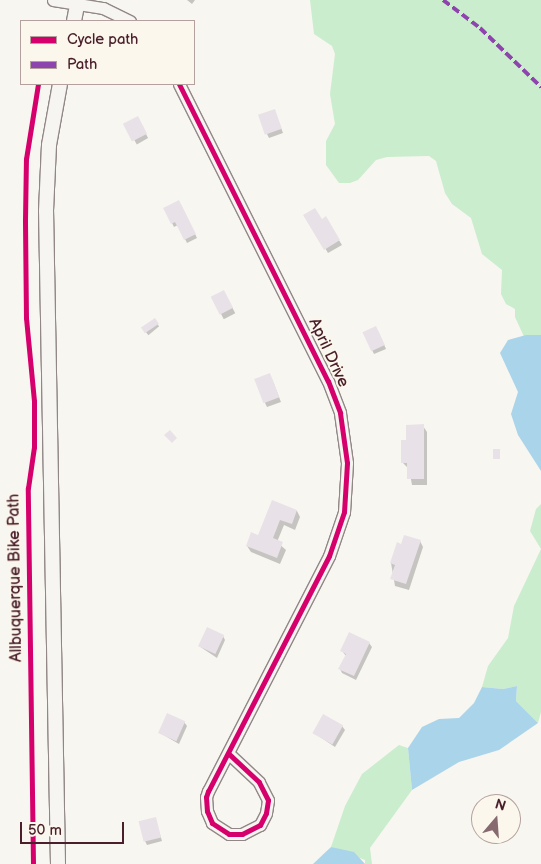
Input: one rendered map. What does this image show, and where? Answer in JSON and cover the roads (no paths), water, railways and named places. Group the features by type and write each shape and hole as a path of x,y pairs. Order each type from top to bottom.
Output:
{"street":[{"path":"53,0 78,2 103,8 128,20"},
{"path":"74,20 78,2"},
{"path":"58,864 46,204 49,145 60,85"},
{"name":"April Drive","path":"180,85 328,380 340,413 347,463 344,512 329,556 208,791 206,810 212,823 222,831 242,834 260,825 266,813 268,800 259,782 228,753"}],"water":[{"path":"526,335 541,335 541,471 518,435 511,414 518,392 500,353 508,340"},
{"path":"517,686 516,701 538,723 499,750 459,762 412,790 408,748 422,727 439,719 459,718 474,703 482,687 503,689"},
{"path":"331,847 354,852 365,864 313,864"}]}
